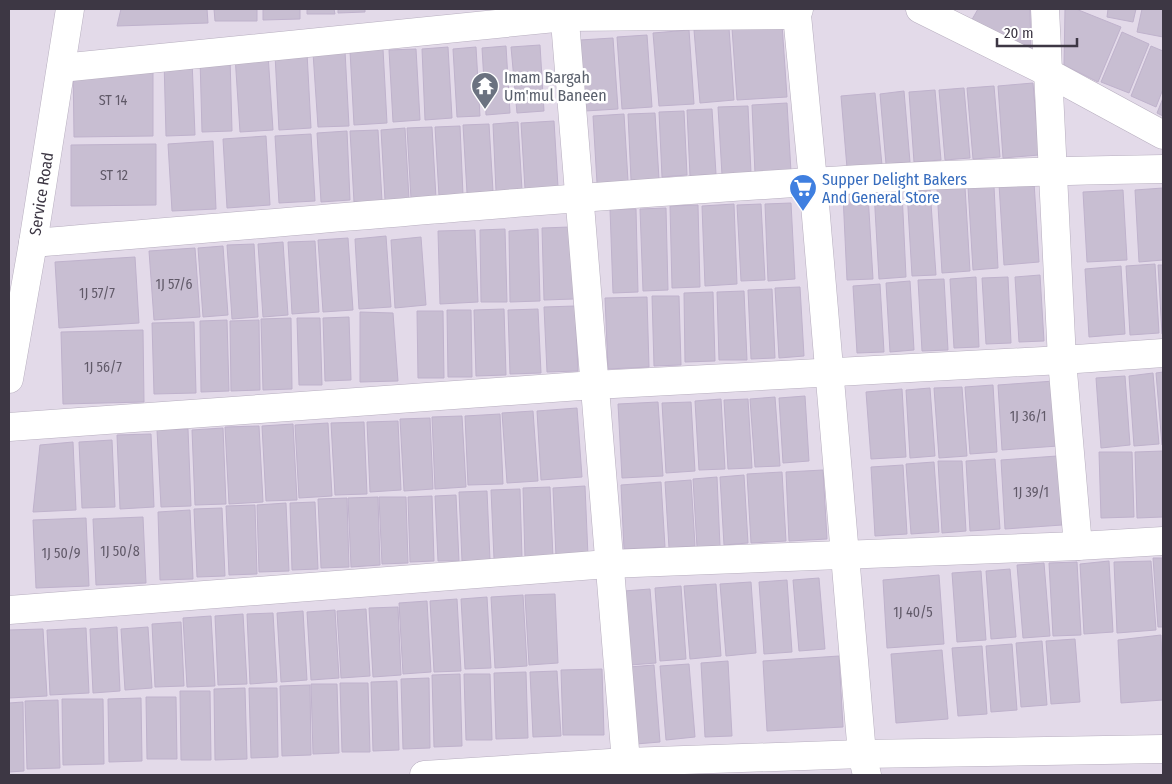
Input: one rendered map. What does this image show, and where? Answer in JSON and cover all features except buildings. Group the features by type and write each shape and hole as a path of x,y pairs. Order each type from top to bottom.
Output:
{"street":[{"name":"Service Road","path":"9,379 33,243 70,9"},
{"path":"920,9 1047,72 1163,135"},
{"path":"1045,9 1062,360 1078,546"},
{"path":"61,68 565,13 798,12 864,765"},
{"path":"565,13 581,198 608,564 629,769"},
{"path":"33,243 813,181 1053,171 1163,170"},
{"path":"9,427 594,385 1163,353"},
{"path":"9,610 608,564 1163,541"},
{"path":"424,775 864,765 1163,749"}],"shaded area":[{"path":"9,9 1163,9 1163,775 9,775"}],"place":[{"name":"Imam Bargah Um'mul Baneen","path":"485,110"},
{"name":"Supper Delight Bakers And General Store","path":"803,212"}]}
